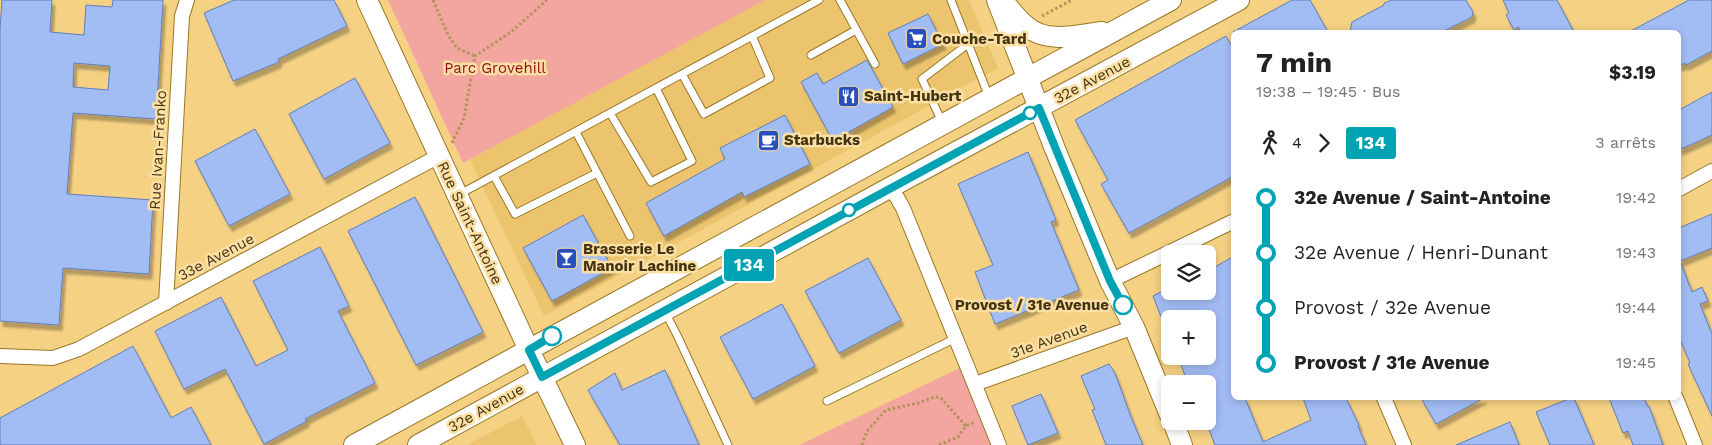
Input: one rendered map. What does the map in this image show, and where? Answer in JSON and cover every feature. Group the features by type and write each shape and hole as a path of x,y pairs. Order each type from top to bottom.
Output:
{"main road":[{"name":"Rue Saint-Antoine","path":"367,0 446,149 458,195 575,445"},
{"path":"997,0 1110,281 1134,327 1161,393"},
{"path":"1002,0 1026,26 1045,36 1064,37 1114,31"},
{"name":"32e Avenue","path":"354,445 1171,0"},
{"name":"32e Avenue","path":"418,445 1239,0"},
{"path":"1176,430 1182,445"}],"street":[{"name":"Rue Ivan-Franko","path":"166,303 182,16 187,0"},
{"name":"33e Avenue","path":"0,356 53,358 70,353 166,303 446,149"},
{"path":"1681,188 1712,171"},
{"path":"892,187 903,208 999,445"},
{"path":"1110,281 1231,222"},
{"name":"31e Avenue","path":"975,384 1134,327"},
{"path":"1385,400 1404,445"},
{"path":"1677,400 1695,445"}],"lane":[{"path":"458,195 819,0"},
{"path":"840,0 875,64"},
{"path":"951,0 990,98"},
{"path":"811,55 856,30"},
{"path":"682,74 704,114 770,78 752,36"},
{"path":"943,124 922,79 968,44"},
{"path":"610,113 651,182 692,160 656,88"},
{"path":"576,132 630,236"},
{"path":"494,176 515,214 597,173"},
{"path":"664,311 728,445"},
{"path":"827,401 956,338"}],"path":[{"path":"433,0 448,35 457,48 475,56"},
{"path":"446,149 464,118 475,56 511,32 547,0"},
{"path":"1040,17 1072,0"},
{"path":"862,445 867,431 886,410 918,403 934,397 940,398 966,426"},
{"path":"939,445 958,437 966,426 978,421"}],"shaded area":[{"path":"753,0 969,0 998,68 544,316 470,160"},
{"path":"522,416 537,445 467,445"}],"green space":[{"name":"Parc Grovehill","path":"388,0 765,0 463,163"},
{"path":"962,367 993,445 799,445"}],"building":[{"path":"2,0 52,0 50,32 84,35 86,5 112,7 113,0 163,0 156,119 73,113 67,194 153,200 149,274 63,268 59,325 0,321 0,29","holes":["74,63 110,66 108,90 73,87"]},
{"path":"234,0 334,0 347,26 278,59 279,62 233,81 204,13"},
{"path":"1292,0 1310,0 1327,30 1237,30"},
{"path":"1392,0 1466,0 1473,12 1472,17 1446,30 1350,30 1352,22 1384,5 1384,3"},
{"path":"1503,0 1557,0 1573,30 1520,30 1518,27 1514,30 1506,15 1509,13"},
{"path":"1689,0 1712,0 1712,51 1686,65 1685,63 1681,65 1681,30 1633,30"},
{"name":"Couche-Tard","path":"928,14 943,44 903,64 888,33"},
{"path":"1226,36 1231,45 1231,178 1129,233 1101,184 1108,180 1075,120"},
{"name":"Saint-Hubert","path":"867,60 893,107 833,141 801,82 817,73 823,84"},
{"path":"355,78 390,143 324,179 289,114"},
{"path":"1712,92 1712,135 1681,149 1681,109"},
{"path":"785,115 810,164 744,197 742,192 664,236 646,203 725,159 720,148"},
{"path":"255,129 290,194 229,226 195,161"},
{"path":"1028,152 1056,220 1051,222 1079,290 995,324 975,272 993,265 958,184"},
{"path":"415,197 483,332 416,365 348,231"},
{"path":"1712,214 1712,248 1681,261 1681,227"},
{"name":"Brasserie Le Manoir Lachine","path":"583,215 612,268 552,301 523,248"},
{"path":"320,247 349,306 338,311 375,383 305,419 307,421 264,444 225,369 184,389 155,331 221,297 256,366 288,350 253,281"},
{"path":"868,258 901,320 839,353 805,291"},
{"path":"1231,258 1231,400 1246,400 1263,442 1311,420 1304,400 1347,400 1366,445 1215,445 1209,430 1216,430 1216,375 1185,375 1181,365 1216,365 1216,310 1161,310 1161,316 1153,296 1161,292 1161,300 1216,300 1216,266"},
{"path":"1681,264 1692,292 1702,287 1708,301 1700,304 1712,334 1712,416 1688,364 1690,363 1681,342"},
{"path":"782,304 815,366 753,399 720,337"},
{"path":"133,346 171,418 191,407 211,445 0,445 0,418"},
{"path":"1109,364 1115,373 1143,445 1106,445 1092,410 1095,409 1081,376"},
{"path":"665,370 699,445 620,445 588,390 615,373 622,390"},
{"path":"1041,394 1058,433 1028,445 1012,406"},
{"path":"1422,400 1480,400 1436,424"},
{"path":"1566,400 1575,400 1594,445 1550,445 1536,412"},
{"path":"1610,400 1645,400 1649,406 1663,445 1633,445 1628,431 1623,433"},
{"path":"1510,422 1519,445 1456,445"}],"bus line":[{"name":"134","path":"552,336 529,350 542,377 1039,108 1110,281 1123,305"}],"place":[{"name":"Couche-Tard","path":"916,39"},
{"name":"Saint-Hubert","path":"848,96"},
{"name":"Starbucks","path":"768,140"},
{"name":"Brasserie Le Manoir Lachine","path":"567,258"},
{"name":"Provost / 31e Avenue","path":"1123,305"}]}
